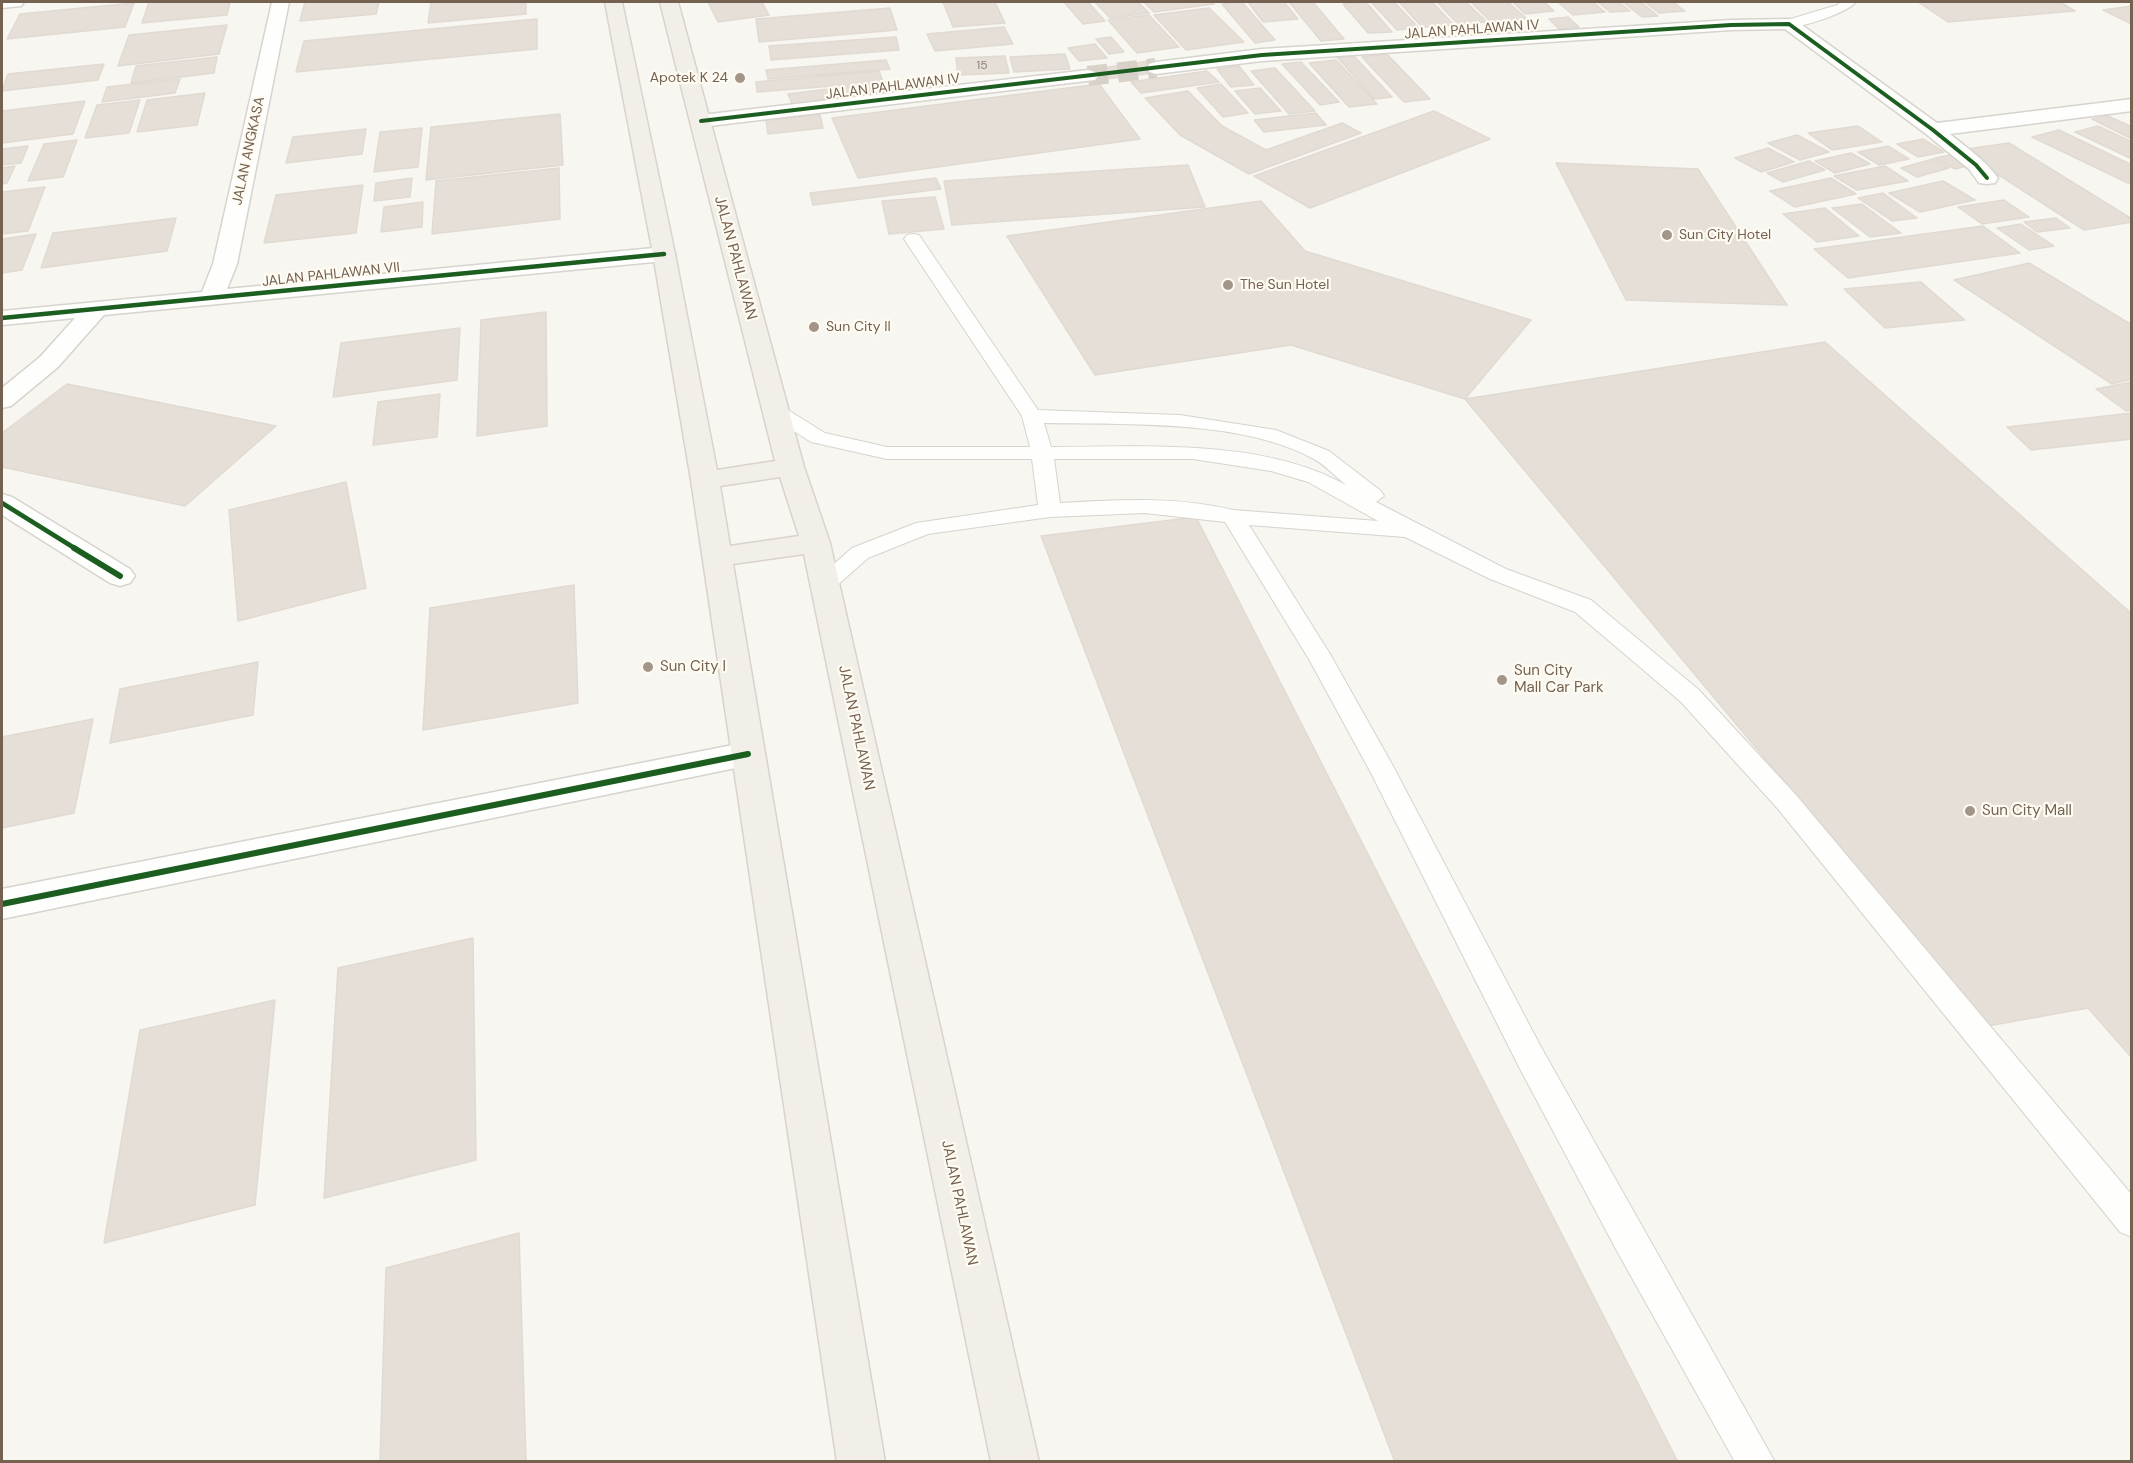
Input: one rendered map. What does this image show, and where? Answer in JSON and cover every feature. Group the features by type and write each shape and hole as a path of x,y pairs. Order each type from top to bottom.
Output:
{"main road":[{"path":"613,2 664,254 705,480 861,1461"},
{"name":"JALAN PAHLAWAN","path":"669,2 790,467 816,543 1015,1461"},
{"path":"705,480 790,467"},
{"path":"718,557 816,543"}],"street":[{"path":"2,3 15,2"},
{"name":"JALAN ANGKASA","path":"211,299 225,264 280,2"},
{"path":"1790,24 1933,130 1976,165 1987,178"},
{"name":"JALAN PAHLAWAN IV","path":"1156,68 1286,54 1731,25 1790,24"},
{"name":"JALAN PAHLAWAN IV","path":"701,122 1088,76"},
{"path":"1933,130 2132,105"},
{"name":"JALAN PAHLAWAN VII","path":"2,318 664,254"},
{"path":"2,400 49,362 97,309"},
{"path":"2,503 120,576"},
{"path":"2,904 748,754"}],"lane":[{"path":"1790,24 1842,8 1849,2"},
{"path":"914,239 1032,416 1042,452 1050,510"},
{"path":"776,411 818,438 887,453 1193,453 1273,465 1316,477 1410,530 1498,574 1583,606 1690,696 1795,811 2132,1221"},
{"path":"1032,416 1180,421 1276,436 1322,455 1359,483 1410,530"},
{"path":"825,584 860,554 924,528 1050,510 1145,506 1214,512 1233,517 1410,530"},
{"path":"1233,517 1321,660 1378,763 1530,1058 1630,1241 1756,1461"}],"building":[{"path":"149,2 230,2 227,15 142,23"},
{"path":"305,2 379,2 376,14 300,21"},
{"path":"431,2 526,2 526,14 428,23"},
{"path":"708,2 762,2 769,15 718,22"},
{"path":"943,2 995,2 1005,23 953,27"},
{"path":"1064,2 1088,2 1105,21 1083,24"},
{"path":"1095,2 1138,2 1149,13 1110,18"},
{"path":"1144,2 1212,2 1214,4 1154,12"},
{"path":"1242,2 1275,40 1255,43 1222,4"},
{"path":"1248,2 1284,2 1298,19 1263,22"},
{"path":"1289,2 1313,2 1344,39 1321,41"},
{"path":"1366,2 1392,32 1368,33 1343,4"},
{"path":"1371,2 1394,2 1419,28 1397,30"},
{"path":"1432,2 1454,25 1422,27 1400,3"},
{"path":"1466,2 1487,22 1458,24 1438,3"},
{"path":"1471,2 1508,2 1527,19 1491,22"},
{"path":"1513,2 1544,2 1554,11 1525,14"},
{"path":"1558,2 1593,2 1605,12 1573,15"},
{"path":"1598,2 1619,2 1630,11 1610,12"},
{"path":"1623,2 1641,2 1658,16 1642,17"},
{"path":"1645,2 1673,2 1685,11 1659,13"},
{"path":"1918,2 2060,2 2075,11 1948,22"},
{"path":"134,3 125,27 7,39 20,14"},
{"path":"2132,6 2132,24 2103,10"},
{"path":"890,8 897,30 759,42 756,19"},
{"path":"1209,8 1244,42 1186,50 1154,15"},
{"path":"1149,15 1179,47 1137,53 1108,20"},
{"path":"1568,17 1579,27 1559,29 1549,19"},
{"path":"537,19 537,49 296,72 304,41"},
{"path":"227,25 219,54 118,66 129,35"},
{"path":"1004,27 1013,44 935,51 927,34"},
{"path":"896,37 899,50 771,60 769,46"},
{"path":"1111,37 1124,52 1109,54 1096,39"},
{"path":"1095,44 1107,58 1079,61 1068,48"},
{"path":"1065,54 1070,69 1014,72 1010,57"},
{"path":"1387,54 1430,99 1404,102 1362,57"},
{"path":"1005,56 1009,73 958,75 956,58"},
{"path":"1354,56 1392,97 1374,99 1337,57"},
{"path":"217,57 214,73 131,83 136,66"},
{"path":"886,60 890,69 768,79 766,70"},
{"path":"1336,60 1377,104 1349,107 1309,63"},
{"path":"1149,61 1160,72 1091,81 1083,71"},
{"path":"1301,62 1339,102 1320,105 1282,64"},
{"path":"104,64 98,80 2,91 8,74"},
{"path":"1239,66 1254,85 1231,87 1217,69"},
{"path":"1275,68 1315,111 1289,114 1251,71"},
{"path":"879,71 883,82 757,92 756,82"},
{"path":"1207,71 1219,82 1141,93 1131,82"},
{"path":"180,79 175,93 102,102 107,87"},
{"path":"886,82 892,94 793,106 788,94"},
{"path":"1099,84 1140,139 858,178 832,118"},
{"path":"1221,84 1248,113 1223,117 1197,88"},
{"path":"1260,88 1281,111 1255,114 1235,91"},
{"path":"1188,91 1222,126 1266,150 1342,123 1361,133 1249,174 1180,135 1145,98"},
{"path":"205,93 197,125 137,132 147,100"},
{"path":"140,100 129,133 85,138 97,105"},
{"path":"85,101 73,134 2,143 2,111"},
{"path":"1434,111 1490,139 1310,208 1254,176"},
{"path":"1316,113 1326,125 1264,132 1254,120"},
{"path":"560,114 563,165 426,180 431,127"},
{"path":"820,115 823,128 768,134 766,120"},
{"path":"2108,116 2132,127 2132,139 2092,119"},
{"path":"1858,126 1882,142 1832,150 1808,133"},
{"path":"2098,126 2132,142 2132,159 2075,132"},
{"path":"422,128 418,167 374,172 380,132"},
{"path":"366,129 362,154 286,163 293,137"},
{"path":"2059,130 2132,165 2132,182 2128,183 2032,137"},
{"path":"1797,135 1829,152 1800,160 1768,143"},
{"path":"1923,139 1944,152 1918,157 1897,144"},
{"path":"77,140 63,177 28,181 44,144"},
{"path":"2009,143 2132,219 2132,222 2084,230 1960,150"},
{"path":"28,146 21,163 2,165 2,149"},
{"path":"1888,146 1909,159 1879,165 1858,152"},
{"path":"1768,148 1794,162 1761,172 1735,158"},
{"path":"1851,153 1870,164 1835,173 1815,161"},
{"path":"1955,154 1975,164 1955,169 1935,158"},
{"path":"1933,159 1949,168 1917,177 1901,168"},
{"path":"1809,161 1825,170 1783,182 1767,173"},
{"name":"Sun City Hotel","path":"1556,163 1698,169 1787,305 1626,300"},
{"path":"1188,165 1205,207 952,225 944,181"},
{"path":"15,166 7,183 2,184 2,168"},
{"path":"1885,166 1908,181 1857,190 1834,176"},
{"path":"559,168 560,219 432,234 436,181"},
{"path":"412,178 410,197 374,201 376,183"},
{"path":"936,178 941,189 813,205 810,193"},
{"path":"1831,178 1856,194 1795,207 1770,191"},
{"path":"1943,181 1975,200 1920,212 1889,193"},
{"path":"363,185 356,233 264,243 276,195"},
{"path":"45,187 28,231 2,234 2,192"},
{"path":"1883,193 1917,218 1892,221 1858,198"},
{"path":"935,197 944,229 889,234 882,201"},
{"path":"2004,200 2029,217 1982,224 1958,207"},
{"name":"The Sun Hotel","path":"1261,201 1305,251 1531,320 1465,399 1291,345 1095,375 1007,236"},
{"path":"423,202 422,227 381,232 384,207"},
{"path":"1862,204 1901,233 1870,237 1832,208"},
{"path":"1825,208 1859,236 1817,242 1783,214"},
{"path":"176,218 167,251 41,268 53,233"},
{"path":"2056,218 2070,228 2037,232 2024,222"},
{"path":"2021,224 2054,246 2029,250 1997,228"},
{"path":"1983,226 2020,253 1848,278 1814,249"},
{"path":"36,234 22,270 2,273 2,239"},
{"path":"2029,263 2132,325 2132,379 2112,384 1954,280"},
{"path":"1921,282 1965,320 1885,328 1844,289"},
{"path":"546,312 547,426 477,436 481,320"},
{"path":"460,328 457,380 333,397 341,343"},
{"name":"Sun City Mall","path":"1825,342 2132,614 2132,1058 2088,1008 1988,1026 1465,399"},
{"path":"2132,382 2132,410 2126,411 2096,389"},
{"path":"67,384 276,426 185,506 2,467 2,433"},
{"path":"440,394 437,437 373,445 378,402"},
{"path":"2132,413 2132,439 2031,450 2007,427"},
{"path":"346,482 366,588 238,621 229,510"},
{"path":"1196,517 1678,1462 1395,1462 1041,536"},
{"path":"574,585 578,703 423,730 430,608"},
{"path":"258,662 253,715 110,743 120,689"},
{"path":"93,719 74,813 2,828 2,737"},
{"path":"473,938 476,1160 324,1198 338,968"},
{"path":"275,1000 255,1205 104,1243 140,1030"},
{"path":"519,1233 526,1462 380,1462 386,1268"}],"tunnel":[{"path":"1088,76 1156,68"}],"cycle path":[{"path":"701,121 1262,55 1731,25 1789,24 1933,130 1976,165 1987,178"},
{"path":"2,318 664,254"},
{"path":"2,503 120,576"},
{"path":"2,904 748,754"}],"place":[{"name":"Apotek K 24","path":"740,78"},
{"name":"Sun City Hotel","path":"1667,235"},
{"name":"The Sun Hotel","path":"1228,285"},
{"name":"Sun City II","path":"814,327"},
{"name":"Sun City I","path":"648,667"},
{"name":"Sun City Mall Car Park","path":"1502,680"},
{"name":"Sun City Mall","path":"1970,811"}]}
